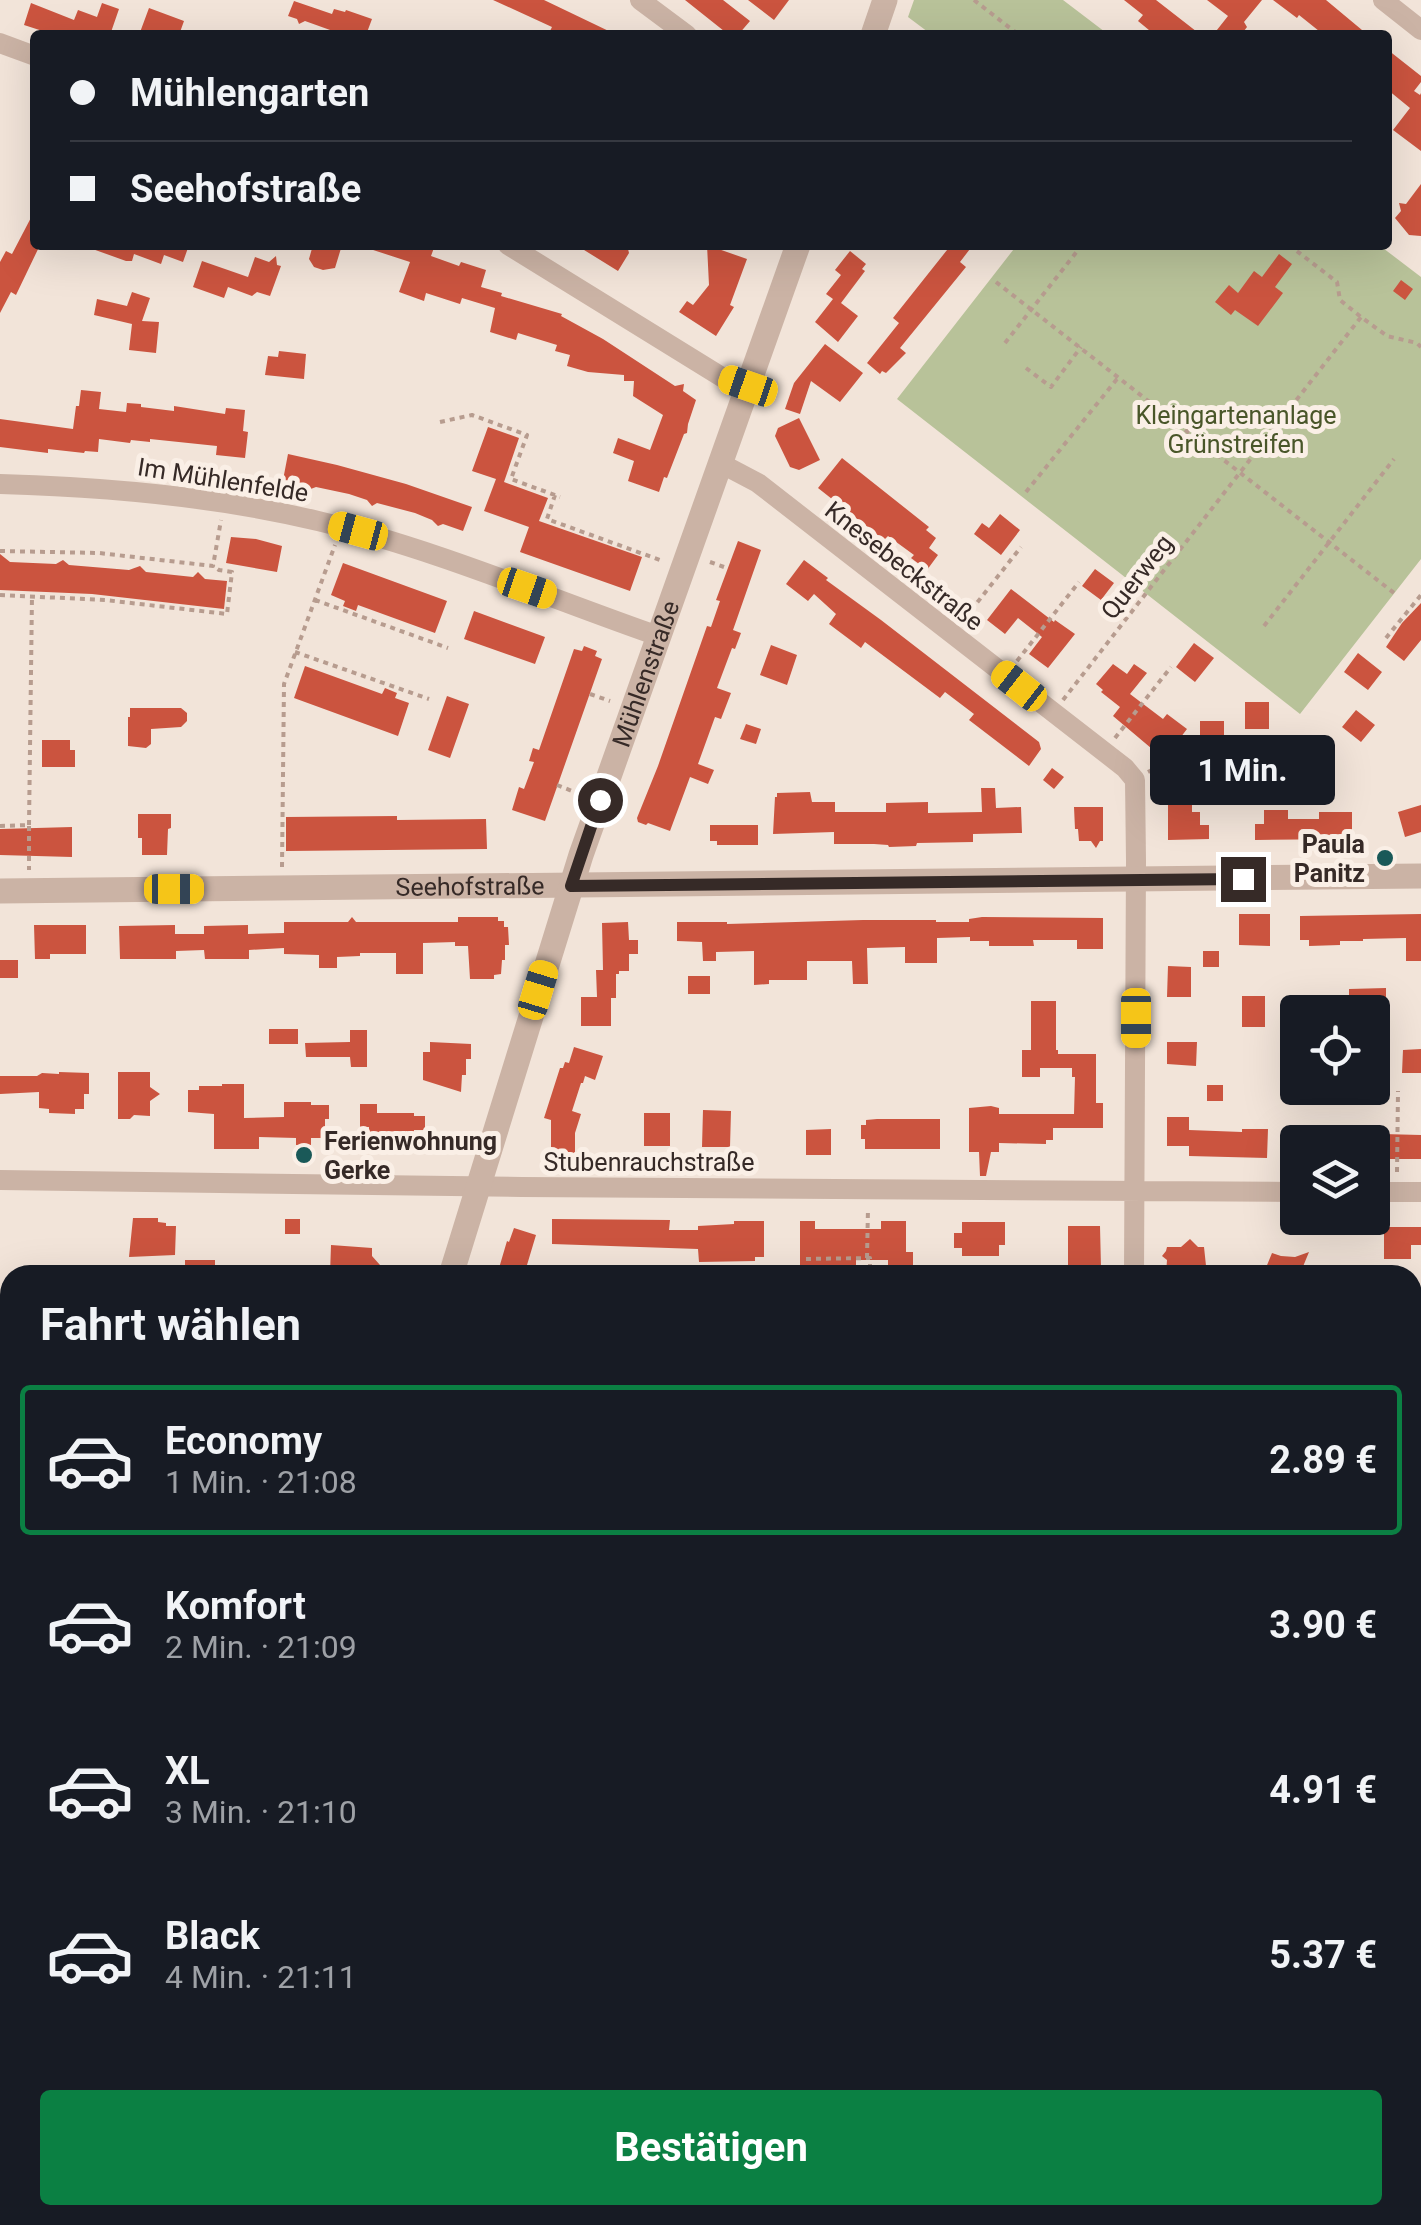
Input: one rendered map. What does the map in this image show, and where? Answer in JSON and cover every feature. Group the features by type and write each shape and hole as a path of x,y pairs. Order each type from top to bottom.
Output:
{"street":[{"path":"640,0 681,30"},
{"path":"875,30 886,0"},
{"path":"1383,0 1421,30"},
{"path":"0,44 30,54"},
{"path":"516,250 725,379 748,386"},
{"name":"Mühlenstraße","path":"454,1265 571,886 796,250"},
{"name":"Knesebeckstraße","path":"720,464 758,483 1132,775 1136,789 1134,1265"},
{"name":"Im Mühlenfelde","path":"0,484 102,487 199,498 316,520 418,550 658,636"},
{"name":"Seehofstraße","path":"0,890 1421,876"},
{"name":"Stubenrauchstraße","path":"0,1180 1280,1192"},
{"path":"1390,1192 1421,1192"}],"path":[{"path":"974,0 1013,30"},
{"path":"1005,343 1078,250"},
{"path":"1295,250 1337,282 1340,300 1361,317 1387,336 1421,347"},
{"path":"996,282 1394,593"},
{"name":"Querweg","path":"1061,702 1361,317"},
{"path":"1026,368 1052,387 1081,348"},
{"path":"1026,492 1118,377"},
{"path":"440,422 472,415 527,435 511,479 558,496 546,520 660,560"},
{"path":"1264,626 1394,459"},
{"path":"212,566 222,516"},
{"path":"282,872 284,684 337,540"},
{"path":"960,624 1021,548"},
{"path":"0,551 99,553 212,566 232,572 226,614 105,600 0,595"},
{"path":"710,562 724,567"},
{"path":"1014,666 1079,582"},
{"path":"1386,638 1421,595"},
{"path":"29,874 32,596"},
{"path":"315,600 448,648"},
{"path":"295,652 429,699"},
{"path":"1112,742 1171,666"},
{"path":"590,694 610,701"},
{"path":"1147,772 1167,762 1180,745 1197,742"},
{"path":"557,786 577,792"},
{"path":"0,826 29,825"},
{"path":"1397,1177 1398,1091"},
{"path":"868,1203 870,1265"},
{"path":"806,1258 868,1258"}],"green space":[{"path":"914,0 1063,0 1102,30 925,30 908,17"},
{"name":"Kleingartenanlage Grünstreifen","path":"1013,250 1386,250 1421,277 1421,559 1300,714 897,399"}],"building":[{"path":"493,0 544,0 607,30 550,30 552,27"},
{"path":"685,0 723,0 750,21 742,30 723,30"},
{"path":"748,0 789,0 774,20"},
{"path":"1124,0 1156,0 1195,30 1149,30 1138,21 1143,15"},
{"path":"1207,0 1262,0 1244,22 1245,30 1217,30 1228,16"},
{"path":"1273,0 1326,0 1362,30 1318,30 1299,15 1297,18"},
{"path":"294,1 332,14 334,9 346,10 372,19 368,30 330,30 305,21 299,24 288,16"},
{"path":"31,3 74,20 78,10 97,17 102,3 119,9 112,30 40,30 24,25"},
{"path":"149,8 184,21 181,30 141,30"},
{"path":"1392,53 1421,76 1414,91 1421,93 1421,151 1393,130 1410,108 1392,93"},
{"path":"1421,184 1421,236 1409,235 1395,218 1401,211 1399,203 1406,204"},
{"path":"30,220 30,250 38,250 16,295 11,292 0,313 0,262 6,251 12,254"},
{"path":"95,250 187,250 183,262 164,255 161,264 134,254 132,261"},
{"path":"312,250 340,250 335,268 314,267 309,259"},
{"path":"373,250 433,250 431,256 486,270 481,287 562,314 675,386 684,384 683,391 696,400 687,433 659,492 628,481 634,461 613,453 618,438 650,450 663,415 633,396 634,381 624,381 624,375 567,366 570,355 555,351 557,345 518,333 516,340 490,332 495,308 462,298 460,304 426,293 424,301 399,292 410,262"},
{"path":"584,250 628,250 618,271"},
{"path":"707,250 721,250 747,259 730,305 734,307 716,336 679,312 687,301 693,305 709,285"},
{"path":"947,250 969,250 960,262 966,267 900,348 906,353 880,374 867,363 899,323 893,318"},
{"path":"850,251 866,264 841,303 858,316 838,342 815,322 833,299 826,294 841,275 835,270"},
{"path":"1279,254 1292,264 1275,287 1283,293 1258,326 1235,310 1231,315 1215,302 1229,285 1238,293 1254,271 1262,277"},
{"path":"276,256 277,265 281,266 270,296 257,292 252,296 228,287 224,298 193,287 202,261 248,277 255,257 269,262"},
{"path":"1401,280 1413,289 1405,300 1393,291"},
{"path":"132,292 150,298 142,321 159,322 156,353 129,350 132,324 94,315 97,299 127,306"},
{"path":"825,344 863,373 840,402 811,381 800,414 785,409 794,383"},
{"path":"279,351 306,354 304,379 265,375 268,356 278,357"},
{"path":"81,390 101,392 99,409 126,412 127,403 174,411 174,406 225,414 226,408 245,410 245,458 216,455 217,446 150,439 130,443 99,439 98,452 84,453 0,447 0,419 73,429"},
{"path":"799,418 820,460 799,470 790,467 775,436 778,428"},
{"path":"488,427 519,438 504,482 548,498 539,521 642,557 630,591 520,552 529,527 484,511 496,479 472,471"},
{"path":"288,454 406,484 472,507 463,531 438,526 415,513 377,503 372,506 367,500 349,494 316,487 308,490 283,480"},
{"path":"842,458 929,527 926,530 936,538 929,548 938,555 927,570 911,558 914,555 888,536 884,540 818,488"},
{"path":"1000,514 1020,530 1001,555 974,534 982,523 989,528"},
{"path":"231,537 282,546 277,572 226,563"},
{"path":"738,541 761,550 733,630 741,633 717,688 731,693 721,719 715,717 698,764 714,770 708,784 690,777 670,831 646,825 637,818 707,626 711,627 720,601 716,600"},
{"path":"0,554 10,562 56,564 63,560 69,565 129,570 140,566 146,572 193,577 198,572 205,579 227,581 224,609 92,594 0,590"},
{"path":"804,560 1039,742 1041,749 1029,766 969,720 974,714 945,692 940,698 865,642 861,648 829,624 836,614 814,594 808,601 786,584"},
{"path":"343,563 447,601 435,633 358,605 356,611 343,606 345,601 331,595"},
{"path":"1095,569 1114,583 1101,600 1082,586"},
{"path":"1011,589 1075,634 1048,668 1029,654 1042,637 1018,618 1005,634 987,620"},
{"path":"1421,603 1421,640 1404,661 1386,647"},
{"path":"474,611 545,637 535,664 464,639"},
{"path":"1194,643 1214,658 1195,682 1176,667"},
{"path":"771,645 797,655 787,685 760,675"},
{"path":"584,646 597,651 595,656 602,659 545,821 512,810 519,787 524,789 534,762 529,761 533,748 539,750 574,649 582,651"},
{"path":"1358,653 1382,672 1368,690 1344,672"},
{"path":"1113,664 1127,674 1134,664 1147,673 1130,694 1163,719 1167,714 1187,729 1164,759 1113,716 1120,707 1096,684"},
{"path":"305,666 382,694 385,688 397,693 395,698 409,703 398,736 294,698"},
{"path":"447,696 469,704 450,758 428,750"},
{"path":"1245,702 1269,702 1269,729 1245,729"},
{"path":"130,708 181,708 187,713 187,721 181,727 151,729 151,744 146,748 128,746"},
{"path":"1356,710 1375,725 1361,742 1342,727"},
{"path":"1200,721 1224,721 1224,784 1192,784 1192,812 1200,812 1200,825 1209,825 1209,839 1168,840 1168,769 1200,770"},
{"path":"746,724 761,729 756,744 740,739"},
{"path":"42,740 70,740 70,750 75,750 75,767 42,767"},
{"path":"1052,768 1064,777 1054,789 1043,780"},
{"path":"981,788 995,788 996,808 1021,807 1022,833 973,834 973,842 889,847 834,844 834,832 773,834 777,793 810,792 812,802 835,802 835,812 886,812 886,803 928,802 928,813 982,812"},
{"path":"1421,805 1421,832 1405,837 1398,812"},
{"path":"1074,807 1103,807 1103,841 1096,848 1091,841 1079,841"},
{"path":"1264,810 1288,810 1288,819 1319,819 1319,812 1352,812 1352,839 1255,840 1255,824 1264,824"},
{"path":"138,814 171,814 167,855 142,855"},
{"path":"397,816 397,820 486,819 487,849 286,851 286,817"},
{"path":"710,825 758,825 758,845 717,845 717,841 710,841"},
{"path":"72,827 72,857 0,855 0,829"},
{"path":"1239,914 1270,914 1270,946 1239,945"},
{"path":"1421,914 1421,961 1406,961 1406,938 1309,946 1309,940 1300,940 1300,916"},
{"path":"352,917 356,922 458,922 458,917 498,917 508,927 509,945 505,945 501,974 494,975 494,979 470,979 468,946 455,946 455,942 423,943 423,974 396,974 396,953 337,957 337,968 319,968 319,955 284,954 284,948 249,950 249,959 205,959 204,950 176,951 176,959 120,959 119,926 175,925 175,934 204,934 204,926 248,925 248,934 284,933 284,922 348,922"},
{"path":"982,917 1103,918 1103,949 1077,949 1077,940 1033,940 1034,946 989,946 989,941 970,941 970,937 937,938 937,963 905,963 905,947 867,948 868,984 853,984 852,961 807,961 807,980 769,980 769,984 754,985 754,951 716,952 716,961 703,961 702,942 677,941 677,922 969,922"},
{"path":"628,922 629,940 638,940 638,954 629,954 629,971 616,974 611,1026 581,1026 581,997 597,997 596,970 603,970 602,923"},
{"path":"34,925 86,925 86,954 50,954 50,959 35,959"},
{"path":"1203,951 1219,951 1219,967 1203,967"},
{"path":"0,960 18,960 18,978 0,978"},
{"path":"1168,966 1191,967 1191,997 1167,997"},
{"path":"688,976 710,976 710,994 688,994"},
{"path":"1386,988 1386,995 1349,995 1349,989"},
{"path":"1242,996 1265,996 1265,1027 1242,1027"},
{"path":"1031,1001 1056,1001 1058,1054 1096,1054 1096,1103 1103,1103 1103,1128 1053,1128 1053,1140 1046,1140 1046,1144 999,1143 999,1152 991,1152 986,1176 980,1176 979,1152 969,1152 969,1108 991,1106 999,1108 999,1114 1074,1114 1072,1068 1040,1068 1040,1077 1022,1077 1022,1050 1031,1050"},
{"path":"269,1029 298,1029 298,1044 269,1044"},
{"path":"350,1030 367,1030 367,1067 351,1067 350,1057 306,1057 305,1043 350,1042"},
{"path":"430,1042 471,1044 471,1059 466,1059 461,1092 423,1080 423,1052 430,1052"},
{"path":"1167,1042 1197,1042 1196,1066 1167,1064"},
{"path":"574,1047 603,1056 595,1080 585,1076 581,1083 572,1111 581,1114 575,1133 575,1153 551,1153 551,1120 544,1118 560,1068 569,1063"},
{"path":"1421,1049 1421,1073 1402,1073 1403,1050"},
{"path":"118,1072 150,1072 150,1087 160,1094 150,1101 150,1116 118,1119"},
{"path":"89,1073 84,1109 75,1109 75,1114 49,1113 49,1109 39,1108 39,1092 0,1094 0,1076"},
{"path":"244,1084 244,1118 284,1117 284,1102 329,1105 325,1138 311,1138 311,1145 296,1145 296,1138 259,1137 259,1149 214,1149 214,1114 188,1112 188,1090"},
{"path":"1207,1085 1223,1085 1223,1101 1207,1101"},
{"path":"360,1104 377,1104 377,1113 425,1116 425,1130 414,1130 414,1150 394,1150 394,1141 372,1141 369,1127 360,1127"},
{"path":"703,1110 731,1111 730,1147 702,1147"},
{"path":"644,1113 670,1113 670,1146 644,1146"},
{"path":"1167,1117 1189,1117 1189,1130 1268,1129 1267,1158 1189,1156 1189,1146 1167,1146"},
{"path":"877,1119 940,1119 940,1149 865,1149 861,1125"},
{"path":"831,1129 831,1155 806,1155 806,1130"},
{"path":"1390,1134 1421,1135 1421,1159 1390,1159"},
{"path":"133,1218 158,1218 166,1226 176,1226 175,1255 129,1257"},
{"path":"285,1219 300,1219 300,1234 285,1234"},
{"path":"552,1219 670,1220 669,1230 764,1221 764,1257 755,1257 755,1261 699,1262 698,1249 552,1244"},
{"path":"800,1221 815,1221 815,1229 881,1229 881,1221 906,1221 906,1252 913,1252 913,1265 856,1260 856,1265 800,1265"},
{"path":"962,1222 1005,1222 1005,1245 999,1245 999,1256 962,1256 962,1248 954,1248 954,1233 962,1233"},
{"path":"1068,1226 1100,1226 1101,1265 1068,1265"},
{"path":"1390,1227 1421,1227 1421,1245 1411,1245 1411,1259 1384,1259 1384,1235 1390,1235"},
{"path":"514,1228 536,1235 527,1265 500,1265"},
{"path":"1190,1239 1204,1247 1206,1265 1167,1265 1162,1256 1167,1247 1181,1247"},
{"path":"331,1245 372,1248 372,1256 380,1265 330,1265"},
{"path":"1309,1252 1304,1265 1267,1265 1272,1253 1295,1257"},
{"path":"185,1260 215,1260 215,1265 185,1265"}],"place":[{"name":"Paula Panitz","path":"1385,858"},
{"name":"Ferienwohnung Gerke","path":"304,1155"}],"route":[{"path":"600,800 571,886 1243,879"}]}
